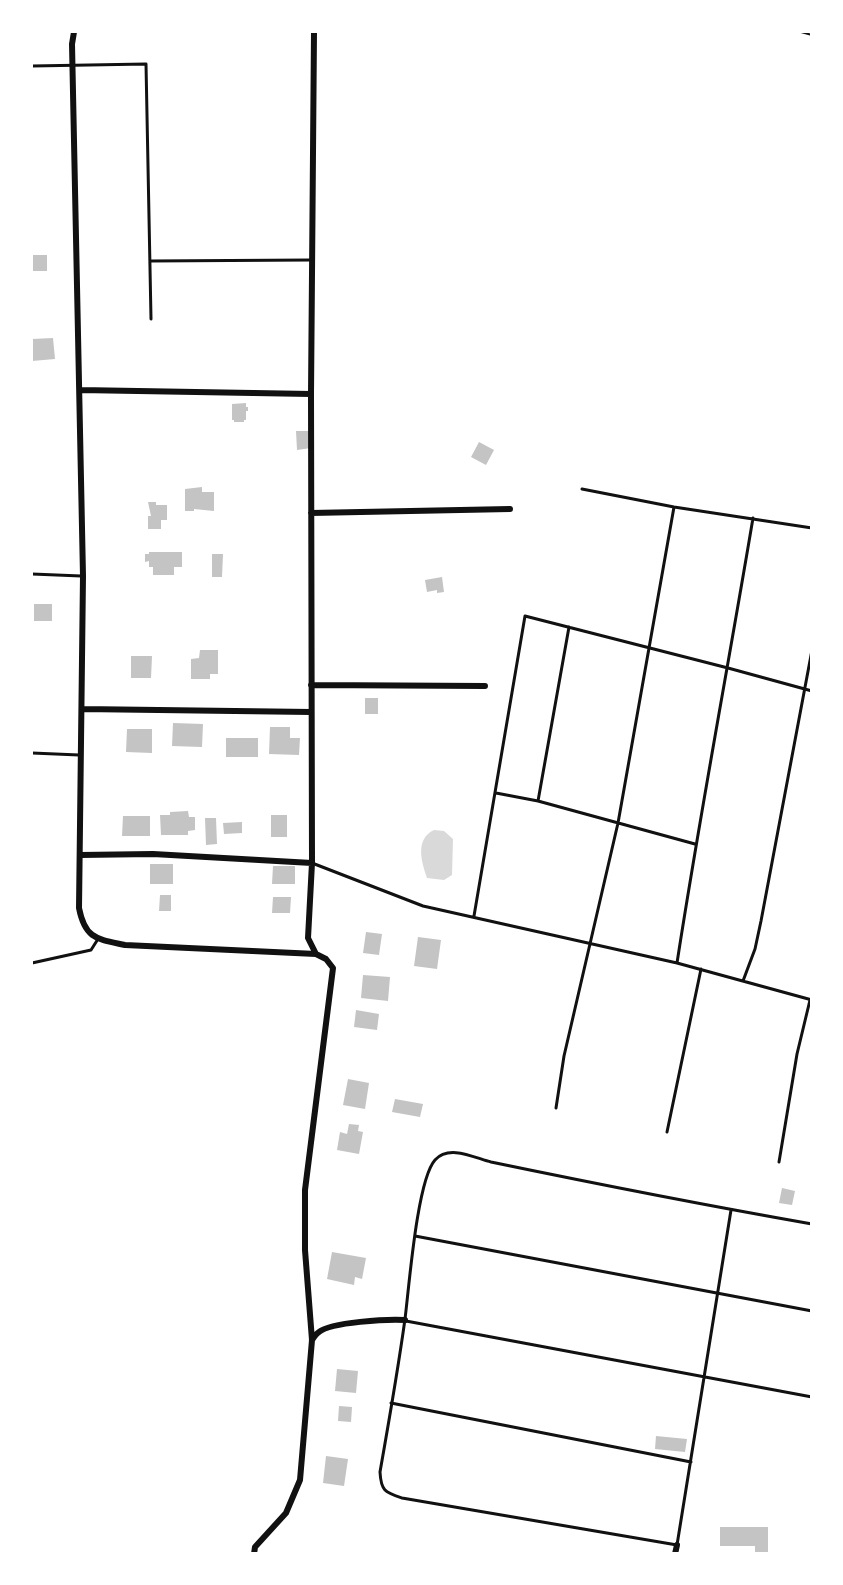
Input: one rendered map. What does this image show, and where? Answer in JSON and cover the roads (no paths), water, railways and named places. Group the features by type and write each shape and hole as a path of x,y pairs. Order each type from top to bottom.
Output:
{"street":[{"path":"74,32 72,64 83,576 79,908 82,924 98,939 124,945 316,954 326,959 333,968 305,1190 305,1250 312,1340 300,1480 286,1513 255,1547 254,1554"},
{"path":"314,32 310,712 312,863 308,938 316,954"},
{"path":"80,390 311,394"},
{"path":"311,513 510,509"},
{"path":"311,686 485,686"},
{"path":"82,709 310,712"},
{"path":"80,855 153,854 312,863"},
{"path":"312,1340 320,1331 333,1327 382,1319 405,1320"},
{"path":"675,1554 677,1545"}],"lane":[{"path":"32,66 146,64 151,319"},
{"path":"150,261 312,260"},
{"path":"582,489 674,507 812,528"},
{"path":"556,1108 564,1056 618,823 674,507"},
{"path":"677,963 695,844 753,518"},
{"path":"32,574 83,576"},
{"path":"474,916 525,616 812,691"},
{"path":"538,801 569,627"},
{"path":"743,981 755,949 761,921 812,650"},
{"path":"32,753 81,755"},
{"path":"496,793 538,801 695,844"},
{"path":"312,863 423,906 591,942 701,969 811,1000 796,1054 779,1162"},
{"path":"32,963 91,950 98,939"},
{"path":"667,1132 701,969"},
{"path":"731,1210 677,1545 402,1498 388,1493 381,1485 415,1236 425,1183 435,1160 444,1154 458,1153 534,1171 812,1224"},
{"path":"415,1236 812,1311"},
{"path":"405,1320 812,1397"},
{"path":"391,1403 692,1462"}]}
